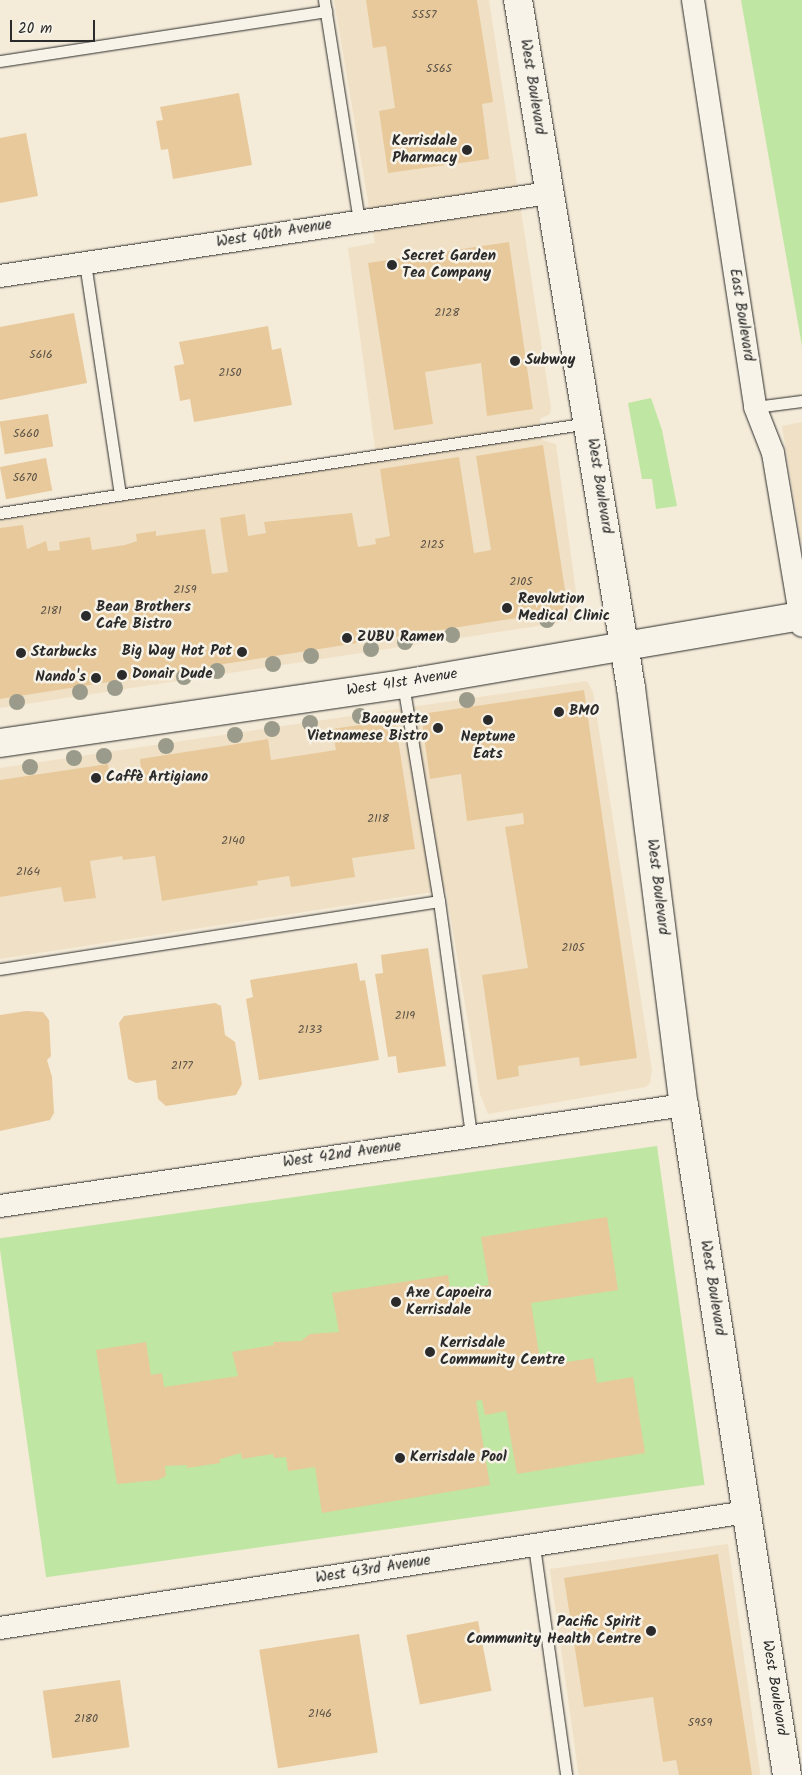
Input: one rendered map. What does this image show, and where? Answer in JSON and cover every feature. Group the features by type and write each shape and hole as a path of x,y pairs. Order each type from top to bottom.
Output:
{"main road":[{"name":"West Boulevard","path":"518,0 625,646 684,1105 787,1775"},
{"name":"West 41st Avenue","path":"0,743 403,684 625,646 801,619"}],"street":[{"name":"East Boulevard","path":"693,0 755,407 773,452 801,619"},
{"name":"West 40th Avenue","path":"0,276 549,193"},
{"name":"West 42nd Avenue","path":"0,1206 684,1105"},
{"name":"West 43rd Avenue","path":"0,1628 747,1512"}],"lane":[{"path":"0,61 325,5 358,222"},
{"path":"85,263 120,494"},
{"path":"755,407 802,402"},
{"path":"0,513 589,423"},
{"path":"403,684 439,901 471,1136"},
{"path":"0,969 439,901"},
{"path":"534,1546 566,1775"}],"shaded area":[{"path":"334,0 489,0 551,408 550,414 540,419 542,440 556,444 579,615 571,621 0,708 0,519 376,455 348,248 375,243"},
{"path":"802,422 802,546 782,426"},
{"path":"587,681 593,692 652,1070 650,1083 646,1087 488,1114 480,1094 446,890 0,959 0,768"},
{"path":"728,1544 760,1775 579,1775 550,1569"}],"green space":[{"path":"741,0 802,0 802,346"},
{"path":"651,398 662,430 677,506 656,509 652,479 642,479 628,403"},
{"path":"657,1146 705,1485 46,1577 0,1238"}],"building":[{"path":"366,0 477,0 493,102 482,104 489,159 388,173 379,111 395,108 386,46 373,48"},
{"path":"239,93 252,165 173,179 168,149 161,150 156,121 163,120 160,107"},
{"path":"26,133 38,196 0,203 0,138"},
{"path":"509,242 533,409 487,416 481,363 425,372 433,424 394,430 368,263"},
{"path":"74,313 87,383 0,400 0,327"},
{"path":"268,326 272,350 281,348 292,405 194,422 190,399 180,401 174,366 184,364 179,342"},
{"path":"48,414 53,447 5,454 0,422"},
{"path":"543,445 568,610 0,699 0,528 23,525 27,549 46,541 48,551 60,550 59,542 90,537 92,550 125,545 137,541 136,534 156,531 156,536 205,529 212,574 228,572 220,518 245,514 248,536 266,533 264,522 352,513 358,547 376,544 375,539 390,536 380,469 459,457 474,553 491,550 476,456"},
{"path":"46,458 52,490 6,499 0,467"},
{"path":"584,690 637,1058 580,1066 579,1057 518,1066 519,1076 497,1080 482,975 528,968 505,827 524,824 523,813 467,821 461,774 430,779 421,714"},
{"path":"395,720 415,849 352,858 355,877 291,887 289,876 257,881 258,885 162,901 155,856 123,860 122,856 90,861 96,898 64,902 61,887 0,897 0,780 108,764 109,773 141,769 140,759 268,739 271,760 336,750 332,729"},
{"path":"428,948 446,1066 398,1073 396,1056 388,1057 375,974 383,973 381,955"},
{"path":"357,963 360,981 365,980 379,1060 259,1080 246,999 253,997 250,980"},
{"path":"215,1003 221,1006 225,1035 235,1042 242,1084 236,1095 166,1106 158,1099 156,1080 136,1083 128,1079 119,1023 124,1016"},
{"path":"26,1011 43,1012 49,1020 51,1056 47,1060 52,1077 54,1113 50,1120 0,1131 0,1015"},
{"name":"Kerrisdale Community Centre","path":"607,1217 618,1290 531,1303 541,1366 593,1358 597,1383 633,1377 645,1453 517,1474 506,1411 485,1415 482,1400 476,1401 490,1485 322,1513 315,1467 288,1471 286,1457 274,1458 273,1454 242,1459 241,1453 220,1459 220,1463 187,1468 187,1465 165,1466 166,1476 158,1480 117,1484 96,1350 146,1342 151,1375 162,1373 164,1387 238,1376 232,1352 274,1345 273,1342 301,1341 310,1334 339,1332 332,1293 448,1275 451,1295 479,1292 478,1287 489,1285 481,1237"},
{"name":"Pacific Spirit Community Health Centre","path":"718,1554 752,1775 679,1775 676,1760 663,1762 653,1697 584,1707 564,1578"},
{"path":"478,1621 492,1691 420,1705 406,1635"},
{"path":"359,1634 378,1753 278,1768 259,1650"},
{"path":"120,1680 129,1747 52,1758 43,1691"}],"place":[{"name":"Kerrisdale Pharmacy","path":"467,150"},
{"name":"Secret Garden Tea Company","path":"392,265"},
{"name":"Subway","path":"515,361"},
{"name":"Revolution Medical Clinic","path":"507,608"},
{"name":"Bean Brothers Cafe Bistro","path":"86,616"},
{"name":"ZUBU Ramen","path":"347,638"},
{"name":"Big Way Hot Pot","path":"242,652"},
{"name":"Starbucks","path":"21,653"},
{"name":"Donair Dude","path":"122,675"},
{"name":"Nando's","path":"96,678"},
{"name":"BMO","path":"559,712"},
{"name":"Neptune Eats","path":"488,720"},
{"name":"Baoguette Vietnamese Bistro","path":"438,728"},
{"name":"Caffè Artigiano","path":"96,778"},
{"name":"Axe Capoeira Kerrisdale","path":"396,1302"},
{"name":"Kerrisdale Community Centre","path":"430,1352"},
{"name":"Kerrisdale Pool","path":"400,1458"},
{"name":"Pacific Spirit Community Health Centre","path":"651,1631"}]}
